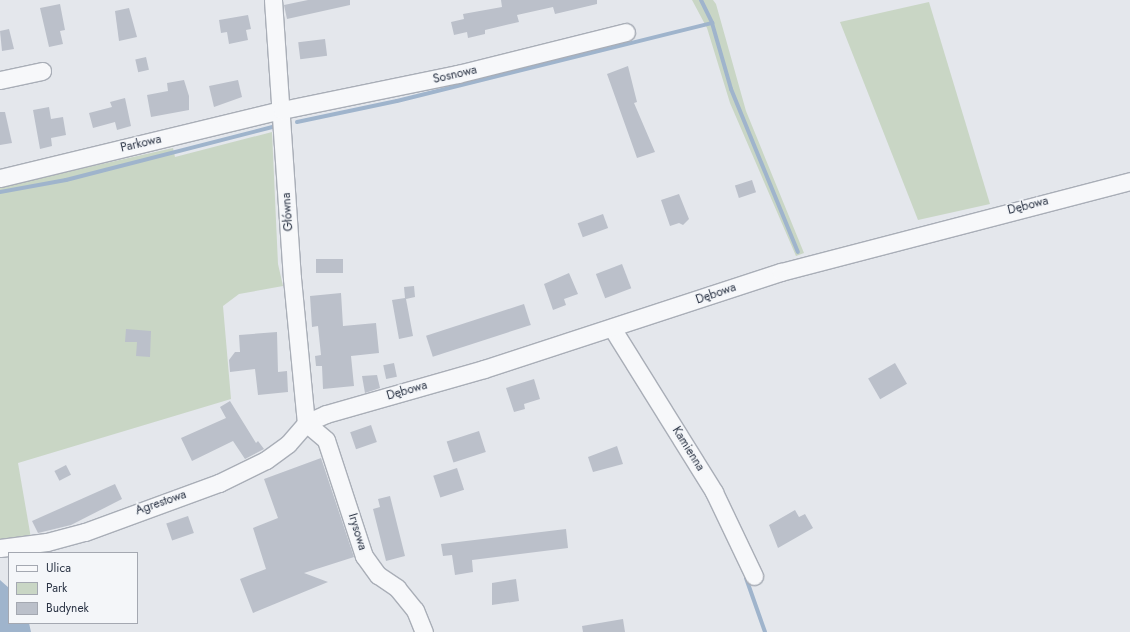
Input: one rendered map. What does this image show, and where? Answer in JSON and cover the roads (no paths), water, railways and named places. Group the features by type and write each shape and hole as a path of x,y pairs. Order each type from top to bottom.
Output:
{"street":[{"name":"Główna","path":"273,0 282,110 292,278 306,423"},
{"name":"Sosnowa","path":"282,110 458,74 626,32"},
{"path":"0,80 42,71"},
{"name":"Parkowa","path":"0,178 282,110"},
{"name":"Dębowa","path":"306,423 612,328 781,272 1130,181"},
{"name":"Kamienna","path":"612,328 714,492 754,576"},
{"name":"Agrestowa","path":"0,548 47,542 85,532 219,483 266,460 288,444 306,423"},
{"name":"Irysowa","path":"306,423 326,440 364,556 378,575 397,588 415,610 424,632"}],"water":[{"path":"0,580 8,587 8,624 29,624 31,632 0,632"}],"waterway":[{"path":"701,0 712,23 731,89 798,252"},
{"path":"297,122 397,101 712,23"},
{"path":"0,192 66,180 277,126"},
{"path":"746,578 765,632"}]}
